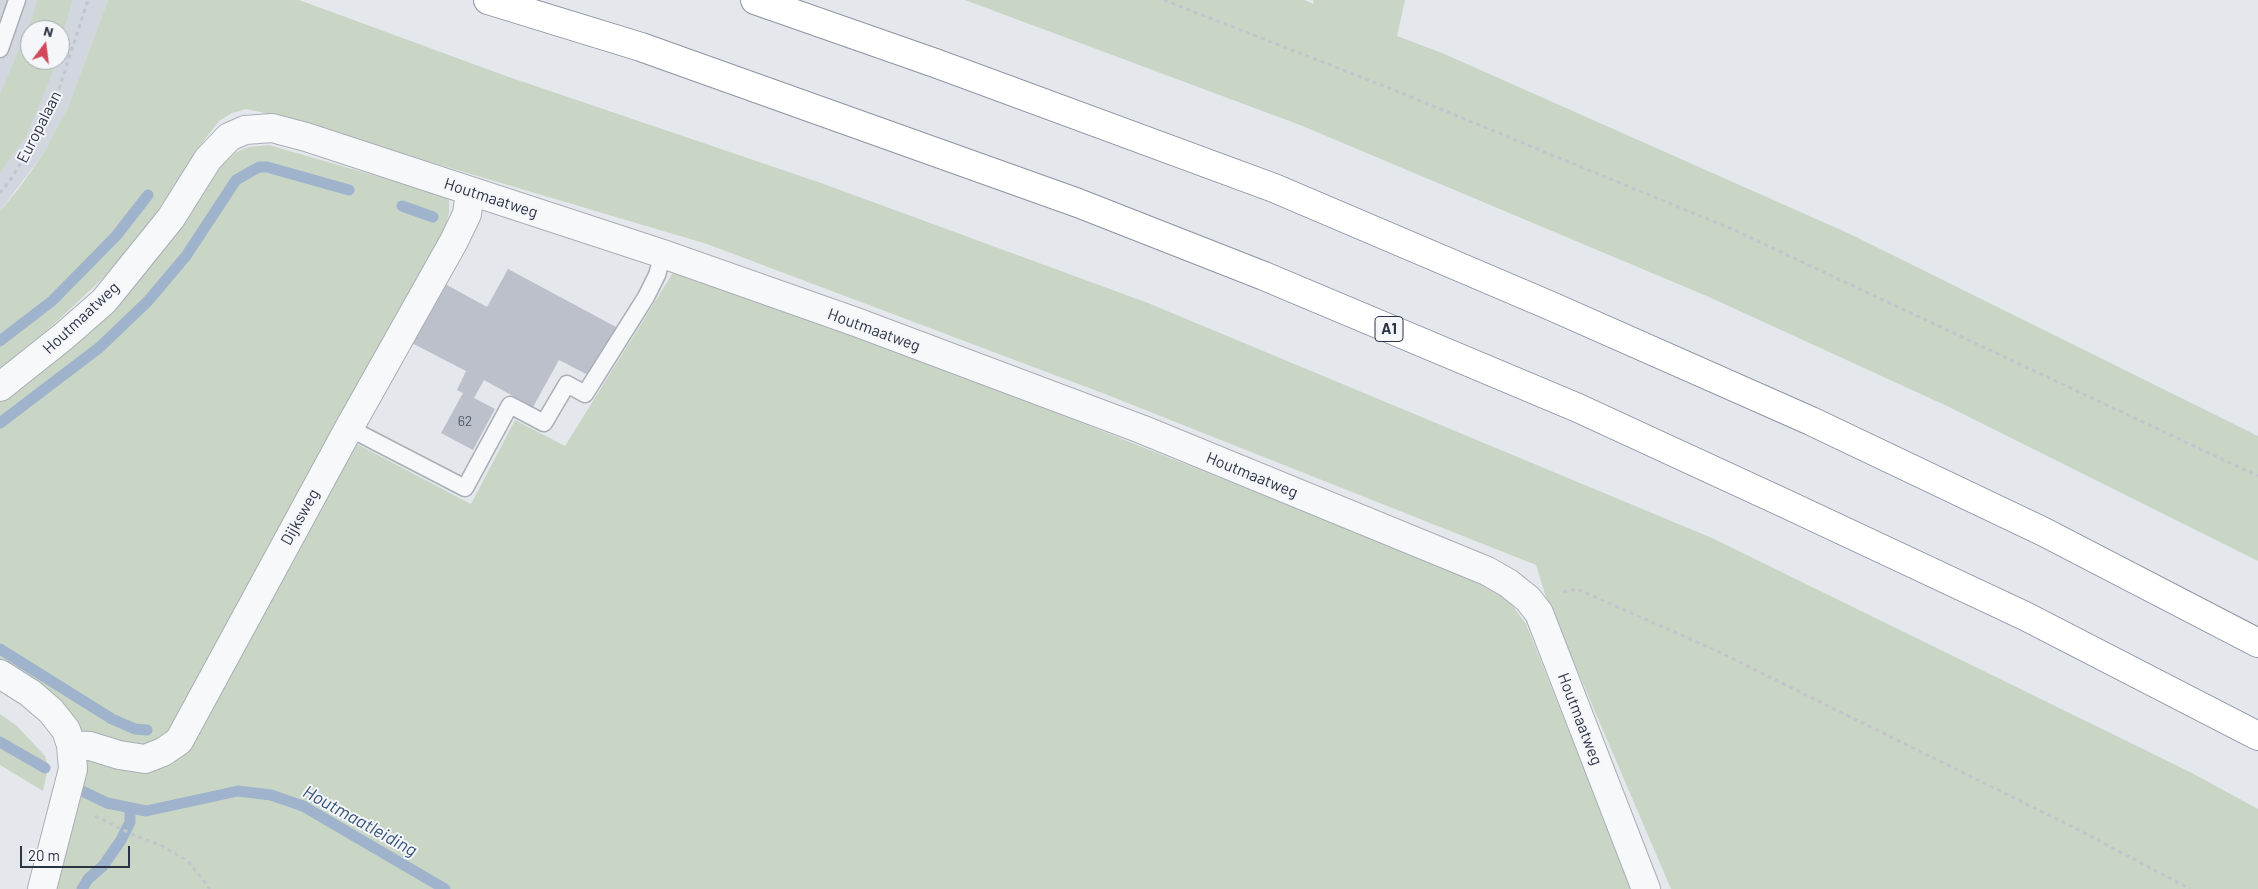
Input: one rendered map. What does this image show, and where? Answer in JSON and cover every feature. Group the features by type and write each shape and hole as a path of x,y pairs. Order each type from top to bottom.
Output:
{"highway":[{"name":"A1","path":"488,0 641,47 1078,203 1264,276 1578,408 1784,503 2025,616 2258,736"},
{"path":"755,0 935,63 1274,188 1811,422 2044,532 2258,643"}],"street":[{"name":"Houtmaatweg","path":"0,387 104,301 171,218 208,159 229,137 245,130 272,128 306,137 663,254 856,322 1141,429 1487,571 1508,583 1528,599 1539,613 1646,889"},
{"name":"Dijksweg","path":"71,744 90,746 119,755 146,759 163,752 179,741 349,428 454,241 467,214 470,191"},
{"path":"0,674 30,693 51,711 66,730 71,744 73,769 42,889"}],"lane":[{"path":"0,48 17,0"},
{"path":"349,428 465,488 510,405 544,423 567,384 585,394 646,297 657,275 663,254"}],"path":[{"name":"Europalaan","path":"0,193 11,179 37,136 59,89 88,0"},
{"path":"1164,0 1394,90 1732,229 2258,476"},
{"path":"1528,599 1577,589 1586,592 1716,650 2075,828 2190,889"},
{"path":"113,825 160,845 188,861 210,889"}],"shaded area":[{"path":"0,0 108,0 68,107 43,154 0,211"}],"green space":[{"path":"37,0 72,0 67,20 32,19"},
{"path":"108,0 299,0 506,76 821,183 1148,303 1712,538 2192,773 2258,809 2258,889 1671,889 1546,597 1536,565 1105,394 707,244 265,113 246,109 232,113 219,121 199,147 131,252 10,365 0,370 0,211 20,187 43,154 68,107"},
{"path":"965,0 1304,0 1314,4 1313,0 1405,0 1397,36 1442,53 1850,234 2258,436 2258,561 1947,406 1709,297 1300,125"},
{"path":"20,48 20,70 53,70 26,136 0,173 0,95"},
{"path":"269,145 449,197 449,213 442,239 338,434 471,504 515,420 565,446 674,271 880,343 1445,567 1492,588 1512,605 1526,624 1632,889 55,889 75,817 90,746 88,738 0,662 0,400 94,327 145,273 188,217 221,166 236,152 249,147"},
{"path":"0,714 17,726 45,756 48,768 43,791 0,765"}],"building":[{"path":"508,269 618,328 592,377 559,360 533,407 484,380 474,398 495,409 473,450 441,433 463,393 457,390 466,371 406,340 438,280 487,307"}],"waterway":[{"path":"0,423 100,347 148,301 186,256 236,180 259,167 267,167 349,190"},
{"path":"0,341 52,301 116,236 148,195"},
{"path":"402,206 433,217"},
{"path":"0,649 112,719 135,729 147,730"},
{"name":"Houtmaatleiding","path":"0,742 45,768"},
{"name":"Houtmaatleiding","path":"80,790 107,803 146,811 238,791 271,795 303,806 445,889"},
{"path":"82,889 88,879 103,866 121,840 130,822 130,808"}]}
